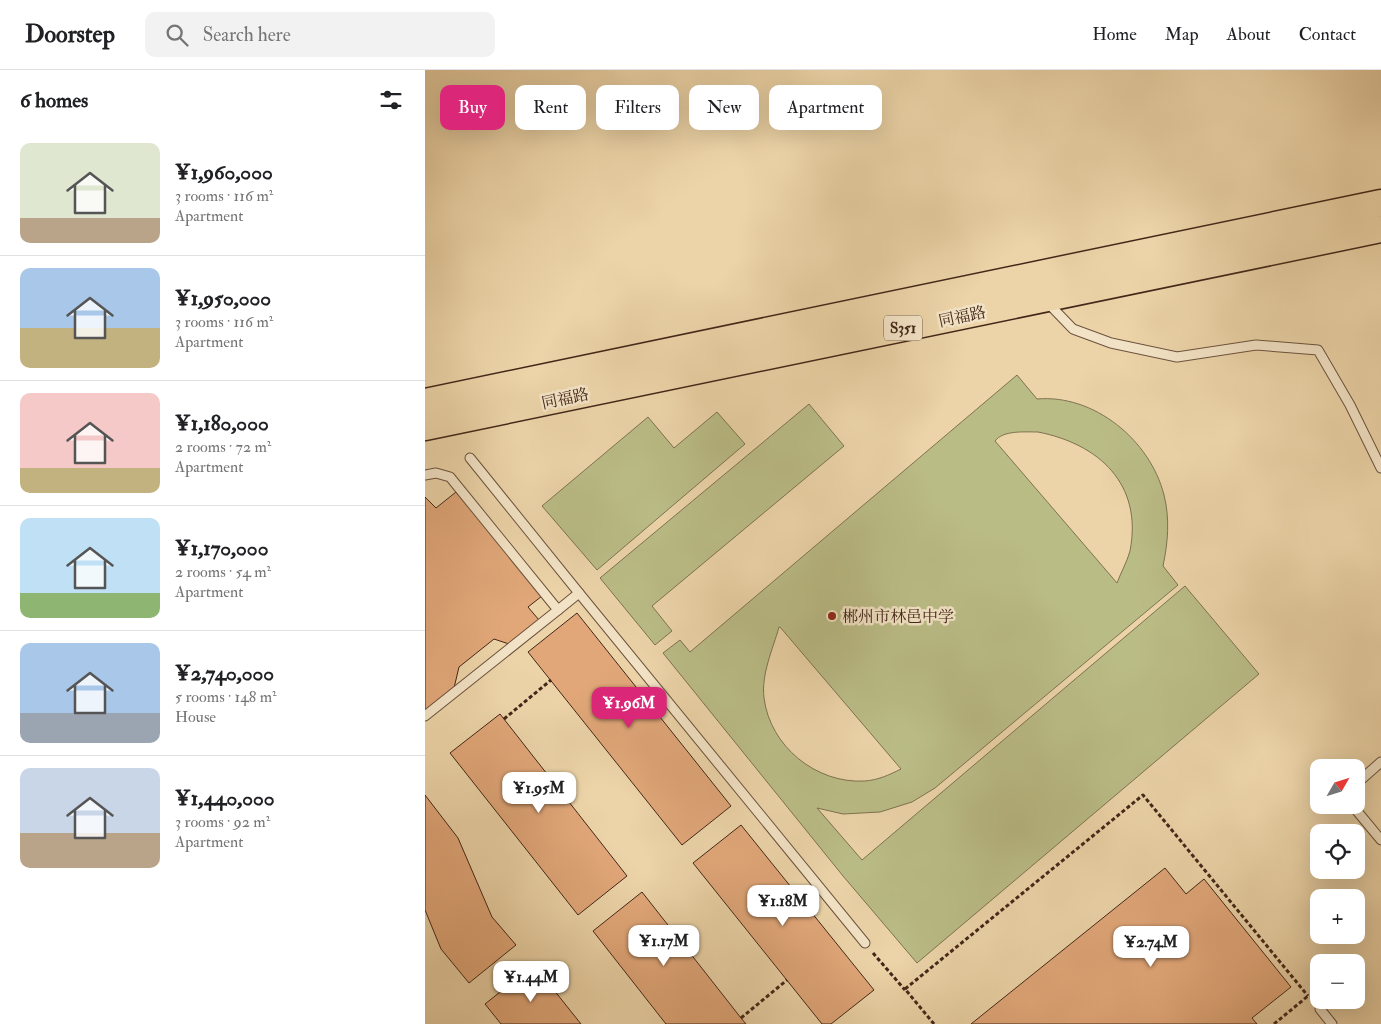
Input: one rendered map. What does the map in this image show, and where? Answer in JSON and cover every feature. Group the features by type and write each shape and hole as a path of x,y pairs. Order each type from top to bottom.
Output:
{"main road":[{"name":"同福路","path":"425,402 1381,203"},
{"name":"同福路","path":"425,427 1381,229"}],"lane":[{"path":"1044,299 1073,329 1111,343 1177,357 1256,345 1318,350 1350,405 1381,468"},
{"path":"470,458 865,943"},
{"path":"425,475 436,473 450,477 558,610"},
{"path":"425,716 579,593"},
{"path":"1365,776 1381,762"},
{"path":"1359,814 1381,840"},
{"path":"1320,1009 1332,1024"}],"path":[{"path":"504,719 551,680"},
{"path":"908,992 905,989 1143,795 1308,996 1274,1024"},
{"path":"865,943 934,1024"},
{"path":"741,1018 787,980"}],"green space":[{"path":"1017,375 1037,399 1058,399 1079,404 1117,424 1133,439 1157,475 1164,495 1168,531 1163,566 1178,585 935,788 912,802 880,812 843,814 817,808 862,860 1185,586 1259,674 917,963 843,876 663,653 680,640 690,652","holes":["1038,432 1080,446 1097,457 1112,471 1123,487 1130,506 1132,527 1130,551 1117,583 995,441 1009,433","780,627 901,769 874,780 847,780 829,776 813,769 798,759 786,746 775,732 764,698 764,680"]},
{"path":"809,404 844,446 652,606 672,631 655,645 600,578"},
{"path":"717,412 745,444 597,570 542,506 648,417 674,448"}],"building":[{"path":"456,492 542,596 528,607 539,620 509,644 494,639 459,667 454,688 425,711 425,497 436,508"},
{"path":"577,613 731,806 682,845 528,652"},
{"path":"500,714 627,876 578,915 450,753"},
{"path":"425,795 458,838 492,917 516,945 469,983 441,949 425,910"},
{"path":"741,825 874,990 831,1024 822,1024 693,863"},
{"path":"1165,868 1186,894 1204,879 1291,987 1252,1018 1257,1024 971,1024"},
{"path":"642,892 746,1024 666,1024 593,931"},
{"path":"534,965 581,1024 501,1024 485,1004"}],"place":[{"name":"郴州市林邑中学","path":"832,616"}]}
